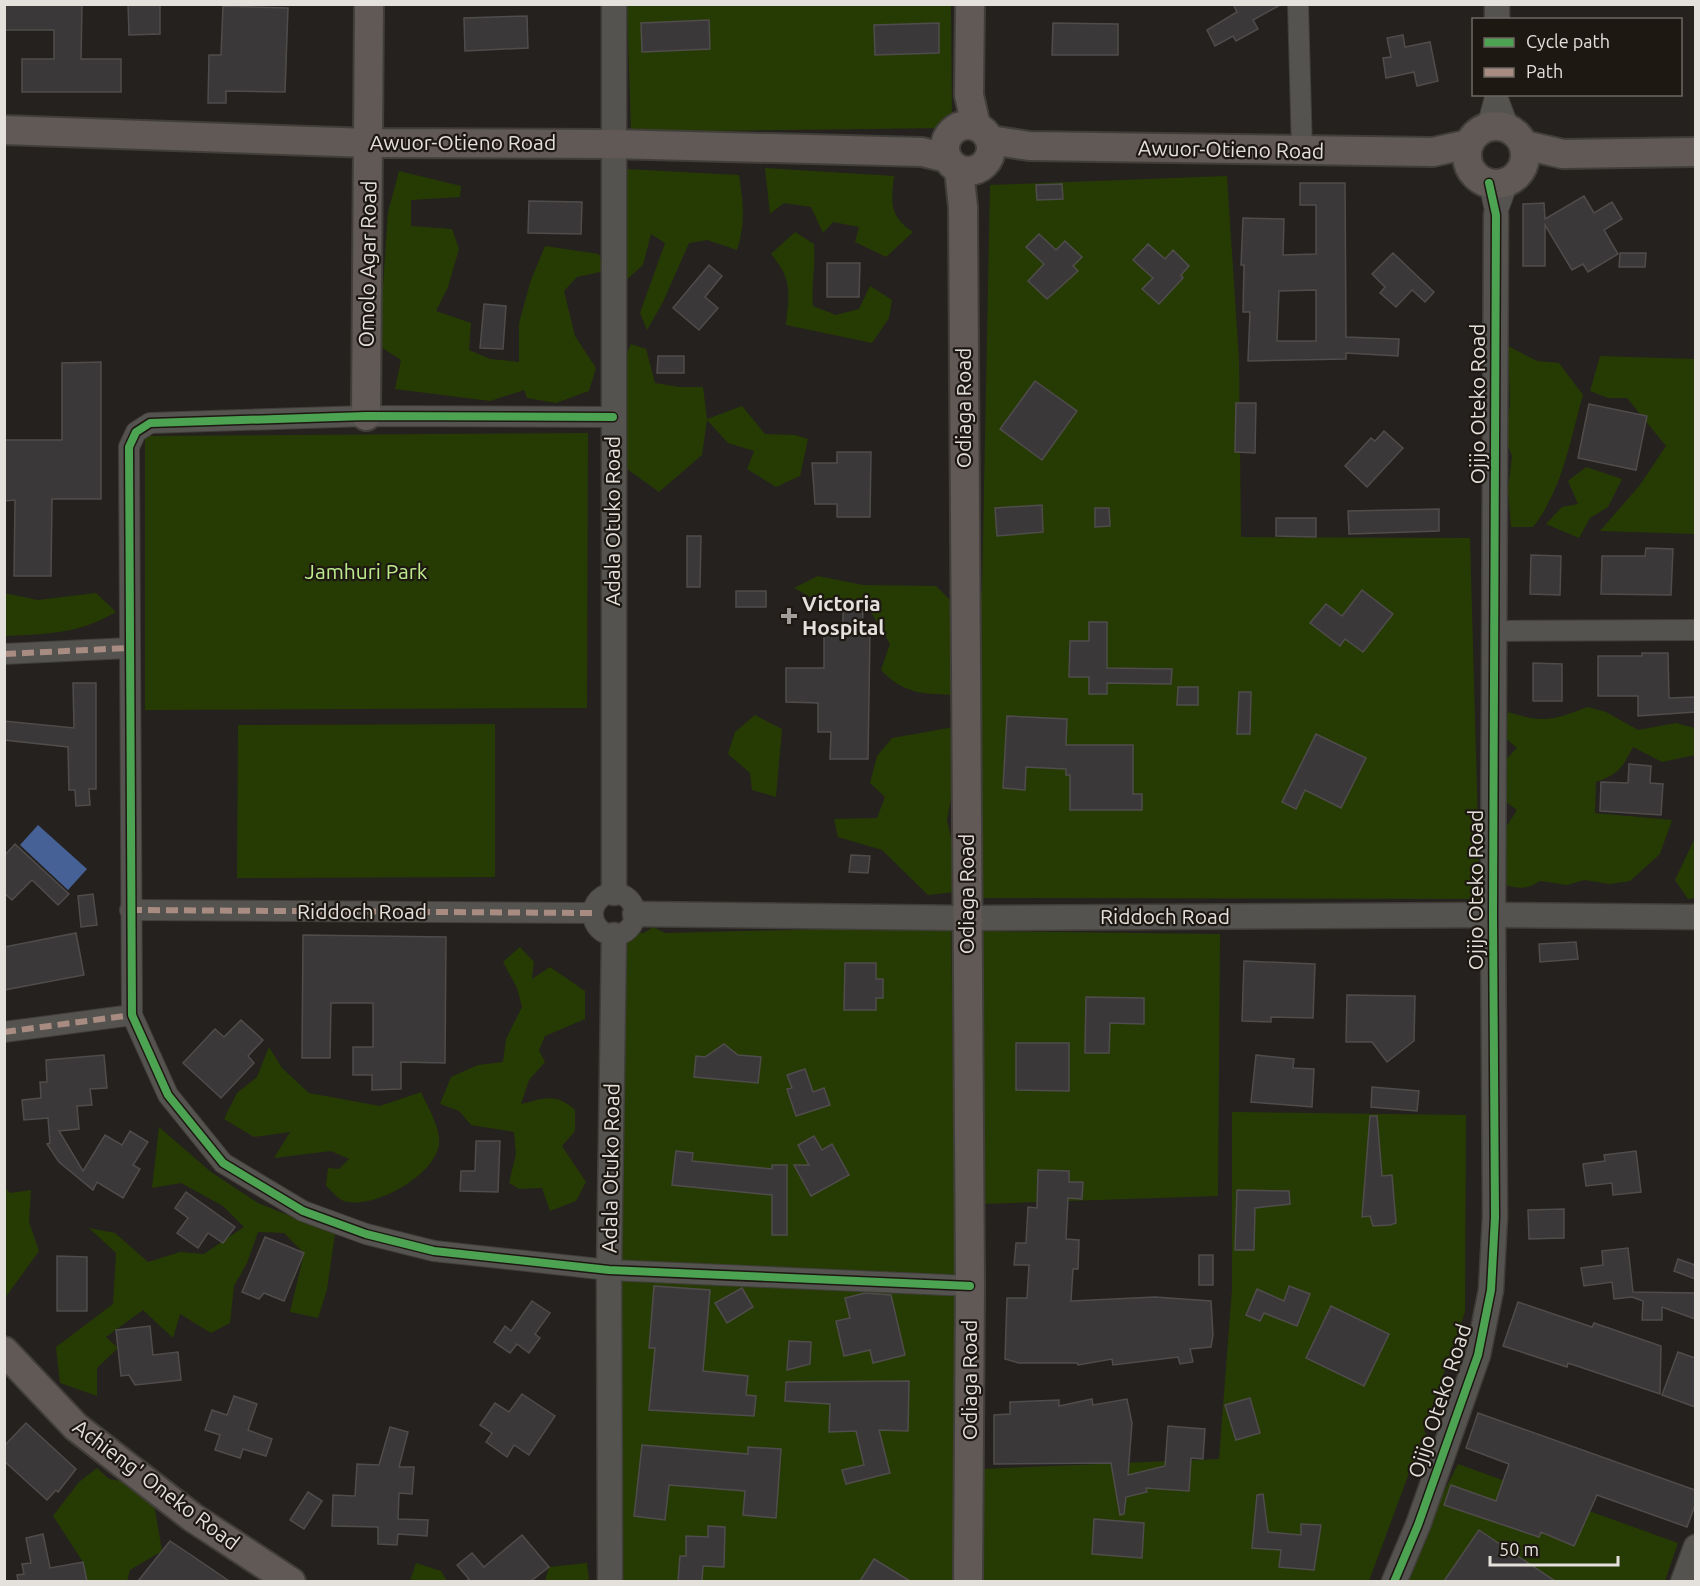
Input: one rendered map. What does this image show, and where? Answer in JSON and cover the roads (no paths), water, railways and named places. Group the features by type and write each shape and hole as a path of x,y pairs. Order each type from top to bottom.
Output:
{"main road":[{"name":"Omolo Agar Road","path":"366,416 369,4"},
{"path":"963,148 969,95 970,4"},
{"name":"Awuor-Otieno Road","path":"4,130 369,143 963,148 1029,146 1497,154 1695,152"},
{"name":"Odiaga Road","path":"963,148 970,1286 968,1581"},
{"name":"Achieng' Oneko Road","path":"4,1351 76,1427 192,1517 291,1581"}],"street":[{"name":"Adala Otuko Road","path":"614,4 612,144 614,893"},
{"path":"1298,4 1302,151"},
{"name":"Ojijo Oteko Road","path":"1395,1581 1418,1525 1478,1355 1491,1290 1495,1216 1493,915 1496,96"},
{"path":"613,417 366,416 150,423 136,432 129,447 132,1015 168,1095 223,1163 303,1211 366,1234 434,1251 609,1270 970,1286"},
{"path":"1495,631 1695,630"},
{"path":"4,654 129,648"},
{"path":"614,893 629,899 635,914 629,929 614,935 599,929 593,914 600,899 614,893"},
{"name":"Riddoch Road","path":"130,910 593,914"},
{"name":"Riddoch Road","path":"635,914 967,918 1493,915 1695,917"},
{"name":"Adala Otuko Road","path":"610,1581 609,1270 614,935"},
{"path":"4,1032 132,1015"},
{"path":"1683,1581 1695,1547"}],"water":[{"path":"38,825 87,869 68,890 20,845"}],"place":[{"name":"Victoria Hospital","path":"789,616"}],"park label":[{"name":"Jamhuri Park","path":"366,572"}]}
